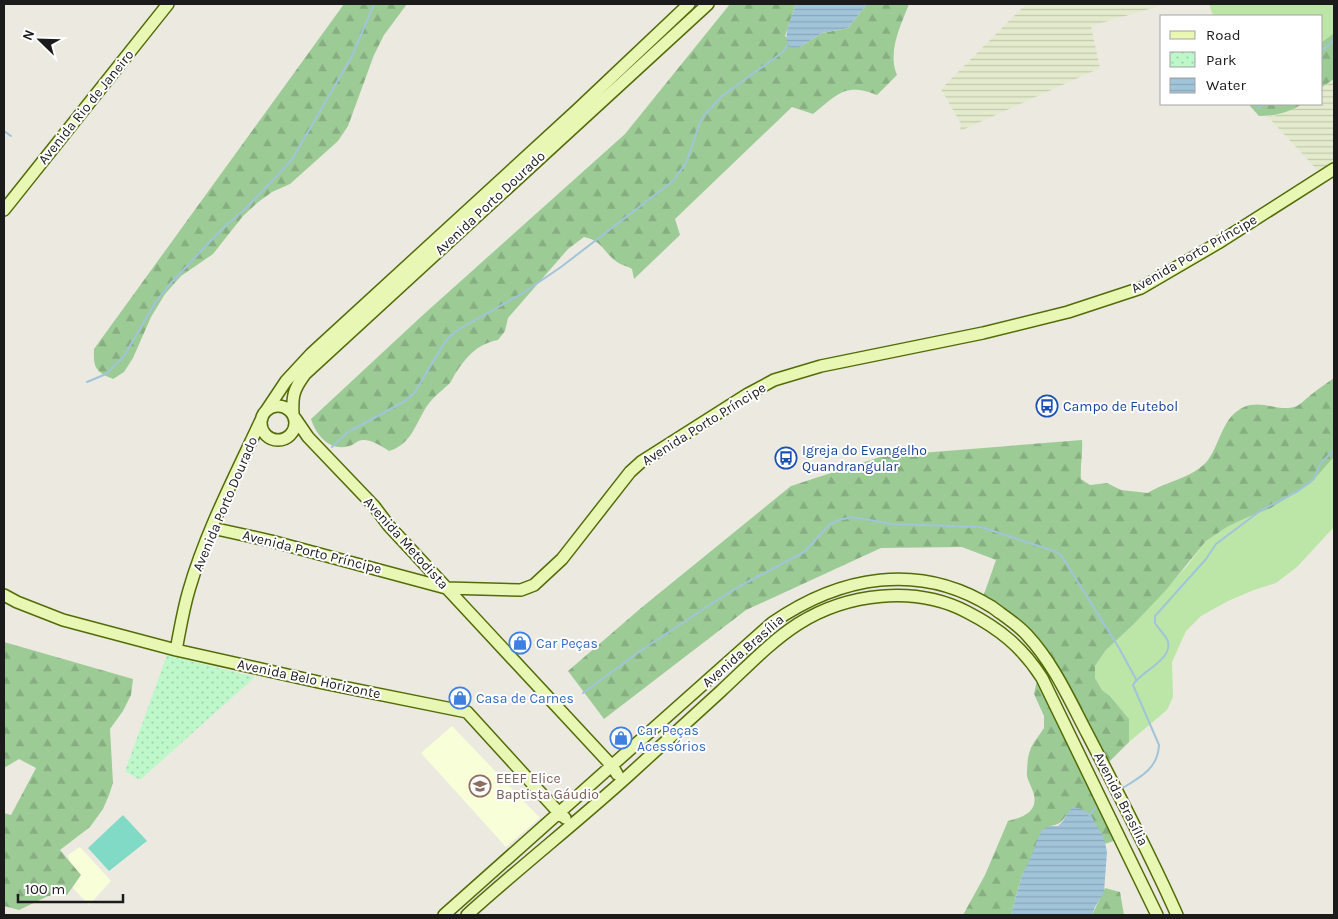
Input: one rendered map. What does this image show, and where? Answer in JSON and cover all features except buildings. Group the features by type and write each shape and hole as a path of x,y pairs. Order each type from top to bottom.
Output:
{"street":[{"name":"Avenida Rio de Janeiro","path":"4,210 168,4"},
{"name":"Avenida Porto Dourado","path":"176,650 189,591 212,528 264,415 286,381 311,354 577,110 689,4"},
{"name":"Avenida Porto Dourado","path":"294,416 292,397 305,374 708,4"},
{"name":"Avenida Porto Príncipe","path":"212,528 351,561 446,588 521,590 534,585 562,559 630,472 641,462 748,394 774,380 821,366 983,333 1095,304 1141,288 1218,243 1334,170"},
{"path":"278,406 286,408 294,416 295,426 291,434 279,440 271,438 264,432 261,424 264,415 278,406"},
{"name":"Avenida Metodista","path":"294,416 308,437 374,506 389,526 613,767"},
{"name":"Avenida Brasília","path":"462,913 467,896 754,639 788,612 813,599 844,587 869,581 899,578 922,580 976,598 1009,619 1027,635 1051,666 1111,779 1133,826 1158,872 1177,915"},
{"name":"Avenida Belo Horizonte","path":"4,595 63,620 176,650 323,683 467,712 560,814"},
{"name":"Avenida Brasília","path":"444,915 462,913 617,786 743,670 797,624 814,615 853,602 876,596 900,595 923,597 962,609 1000,630 1018,646 1042,678 1157,915"},
{"path":"613,767 617,777 617,786"},
{"path":"560,814 570,819 576,819"}],"shaded area":[{"path":"1026,4 1166,4 1091,26 1100,68 960,131 961,124 941,89"},
{"path":"1334,79 1334,165 1321,174 1267,116 1274,116 1300,105 1323,105 1323,86"},
{"name":"EEEF Elice Baptista Gáudio","path":"452,726 540,818 506,847 421,753"},
{"path":"123,815 147,841 109,871 88,848"},
{"path":"80,847 111,881 89,905 73,888 68,855"}],"green space":[{"path":"344,4 407,4 384,35 374,55 348,126 338,141 290,184 272,192 243,216 213,254 181,276 165,294 151,317 133,358 124,372 113,379 103,374 95,365 94,349"},
{"path":"730,4 796,4 785,36 800,47 822,33 848,28 867,4 909,4 894,48 894,66 897,75 877,95 857,90 842,92 813,114 792,107 675,219 680,235 634,279 632,269 617,262 595,241 584,237 568,249 508,318 505,331 498,340 479,347 465,360 450,383 427,405 407,440 396,448 389,451 367,440 361,440 342,447 336,447 325,441 316,431 311,419 424,314 625,134"},
{"path":"1209,4 1334,4 1334,33 1323,41 1323,15 1213,15"},
{"path":"1334,33 1334,79 1323,86 1323,41"},
{"path":"1300,105 1281,113 1259,116 1250,106"},
{"path":"1334,378 1334,457 1310,484 1271,508 1227,527 1206,541 1166,590 1106,650 1095,666 1095,678 1102,690 1110,696 1129,719 1129,742 1107,764 1057,665 1022,622 983,597 996,560 962,547 881,548 746,610 604,719 568,671 641,608 791,486 883,456 1082,440 1081,479 1090,485 1107,483 1121,490 1148,493 1188,475 1202,466 1212,453 1226,423 1237,411 1257,404 1284,408 1297,406"},
{"path":"1334,457 1334,527 1297,567 1276,583 1228,601 1201,616 1186,631 1172,662 1173,697 1167,710 1129,742 1129,719 1110,696 1102,690 1095,678 1095,666 1106,650 1133,625 1187,566 1206,541 1227,527 1271,508 1310,484"},
{"path":"4,642 133,679 131,695 123,711 110,729 113,783 109,795 103,809 90,827 60,850 81,875 67,895 48,896 19,910 4,906 4,813 11,815 36,768 19,759 4,768"},
{"path":"167,655 255,677 140,780 125,771"},
{"path":"1037,680 1116,840 1105,844 1090,814 1067,814 1060,823 1050,826 1022,875 1011,915 963,915 985,875 1008,821 1025,815 1033,807 1034,796 1027,774 1028,763 1034,743 1044,728 1044,716 1034,694"},
{"path":"1105,888 1120,892 1124,915 1092,915"}],"water":[{"path":"796,4 867,4 848,28 822,33 800,47 791,48 788,44 787,33"},
{"path":"1073,807 1082,809 1090,814 1104,838 1107,852 1104,892 1092,915 1011,915 1022,875 1042,830 1050,826 1058,826"}],"waterway":[{"path":"87,382 106,374 124,356 155,303 170,284 221,230 246,208 291,161 352,56 374,4"},
{"path":"1323,50 1334,40"},
{"path":"332,447 348,432 405,401 415,392 446,340 456,331 523,293 561,267 673,181 686,163 700,122 706,113 722,96 783,52 788,44"},
{"path":"1258,108 1262,105"},
{"path":"4,131 11,136"},
{"path":"1121,789 1146,772 1151,767 1158,753 1159,745 1133,685 1156,665 1166,653 1167,639 1155,623 1155,616 1206,559 1216,544 1260,511 1298,491 1314,479 1320,464 1334,450"},
{"path":"583,693 643,649 711,604 740,586 804,552 829,525 852,517 893,524 981,527 1054,551 1061,555 1136,679"},
{"path":"1089,816 1098,804"}],"place":[{"name":"Campo de Futebol","path":"1047,406"},
{"name":"Igreja do Evangelho Quandrangular","path":"786,458"},
{"name":"Car Peças","path":"520,643"},
{"name":"Casa de Carnes","path":"460,698"},
{"name":"Car Peças Acessórios","path":"621,738"},
{"name":"EEEF Elice Baptista Gáudio","path":"480,786"}]}
